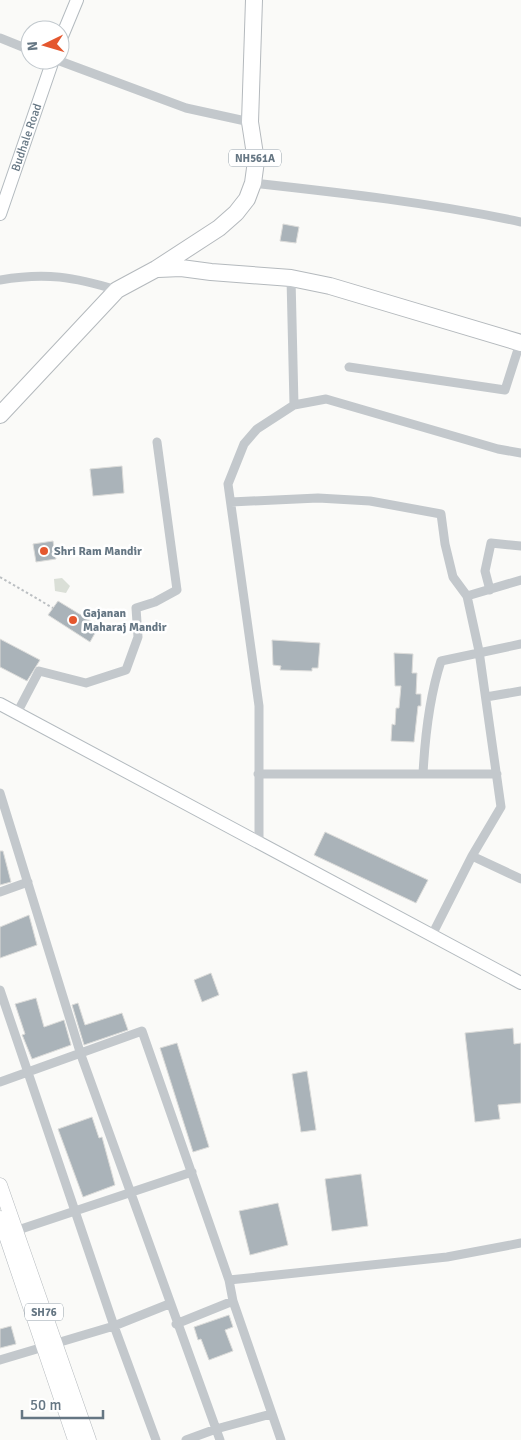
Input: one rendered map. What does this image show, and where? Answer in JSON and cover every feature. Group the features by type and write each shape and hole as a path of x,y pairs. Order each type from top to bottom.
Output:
{"highway":[{"name":"NH561A","path":"0,415 118,290 156,269 219,228 236,213 246,199 253,183 256,161 250,122 254,0"},
{"path":"156,269 181,268 291,278 330,286 520,343"}],"main road":[{"name":"SH76","path":"0,1185 7,1234"},
{"name":"SH76","path":"0,1218 89,1440"},
{"name":"SH76","path":"50,1346 75,1440"}],"street":[{"path":"68,20 76,0"},
{"path":"0,38 20,46"},
{"path":"70,65 186,108 250,122"},
{"name":"Budhale Road","path":"0,214 50,70"},
{"path":"253,183 398,200 477,212 521,222"},
{"path":"0,280 40,275 82,280 118,290"},
{"path":"291,278 294,405"},
{"path":"349,367 505,390 520,343"},
{"path":"259,842 259,706 228,484 244,444 257,429 294,405 326,399 498,449 521,453"},
{"path":"17,713 39,671 86,683 126,670 138,637 136,608 155,602 177,590 157,442"},
{"path":"231,502 318,498 370,502 441,514 445,544 453,577 467,596 479,651 501,807 472,856 432,935"},
{"path":"490,590 485,571 491,543 521,546"},
{"path":"467,596 521,580"},
{"path":"423,774 425,732 434,685 441,661 479,651 521,644"},
{"path":"486,697 521,691"},
{"path":"0,704 521,983"},
{"path":"258,774 497,774"},
{"path":"0,792 81,1055 176,1324 220,1440"},
{"path":"472,856 521,879"},
{"path":"0,892 28,882"},
{"path":"0,990 74,1212 156,1440"},
{"path":"0,1082 81,1055 142,1031 229,1280 233,1301 271,1414 282,1440"},
{"path":"7,1234 192,1172"},
{"path":"229,1280 447,1257 521,1243"},
{"path":"176,1324 233,1301"},
{"path":"0,1360 114,1326 169,1304"},
{"path":"186,1440 216,1429 271,1414"}],"path":[{"path":"0,577 53,608"}],"shaded area":[{"path":"62,578 70,586 66,593 55,591 54,579"}],"building":[{"path":"283,224 299,227 296,243 280,241"},
{"path":"122,466 124,493 93,496 90,469"},
{"name":"Shri Ram Mandir","path":"53,541 56,559 36,562 33,544"},
{"name":"Gajanan Maharaj Mandir","path":"58,601 99,626 90,642 48,615"},
{"path":"0,639 40,660 27,681 0,667"},
{"path":"272,640 320,643 318,668 312,668 312,671 280,670 281,666 273,665"},
{"path":"394,653 413,654 412,673 417,673 416,694 421,694 421,706 418,706 414,742 391,741 392,724 395,725 396,708 399,708 401,686 395,686"},
{"path":"325,832 428,880 416,903 314,855"},
{"path":"0,851 3,851 11,882 0,885"},
{"path":"29,915 37,945 0,958 0,927"},
{"path":"211,973 219,995 202,1002 194,980"},
{"path":"36,998 44,1027 64,1020 71,1045 32,1059 22,1035 25,1034 15,1004"},
{"path":"78,1003 85,1025 122,1013 128,1030 84,1045 72,1005"},
{"path":"513,1028 514,1044 521,1043 521,1103 498,1105 500,1119 475,1122 465,1033"},
{"path":"177,1043 209,1147 193,1152 160,1048"},
{"path":"307,1071 316,1130 301,1132 292,1074"},
{"path":"92,1117 99,1138 102,1137 115,1185 83,1197 58,1129"},
{"path":"361,1174 368,1226 332,1231 325,1179"},
{"path":"278,1203 288,1245 250,1255 239,1211"},
{"path":"229,1315 233,1327 225,1330 233,1351 209,1360 201,1339 198,1340 194,1327"},
{"path":"11,1326 16,1344 0,1348 0,1329"}],"place":[{"name":"Shri Ram Mandir","path":"44,551"},
{"name":"Gajanan Maharaj Mandir","path":"73,620"}]}
